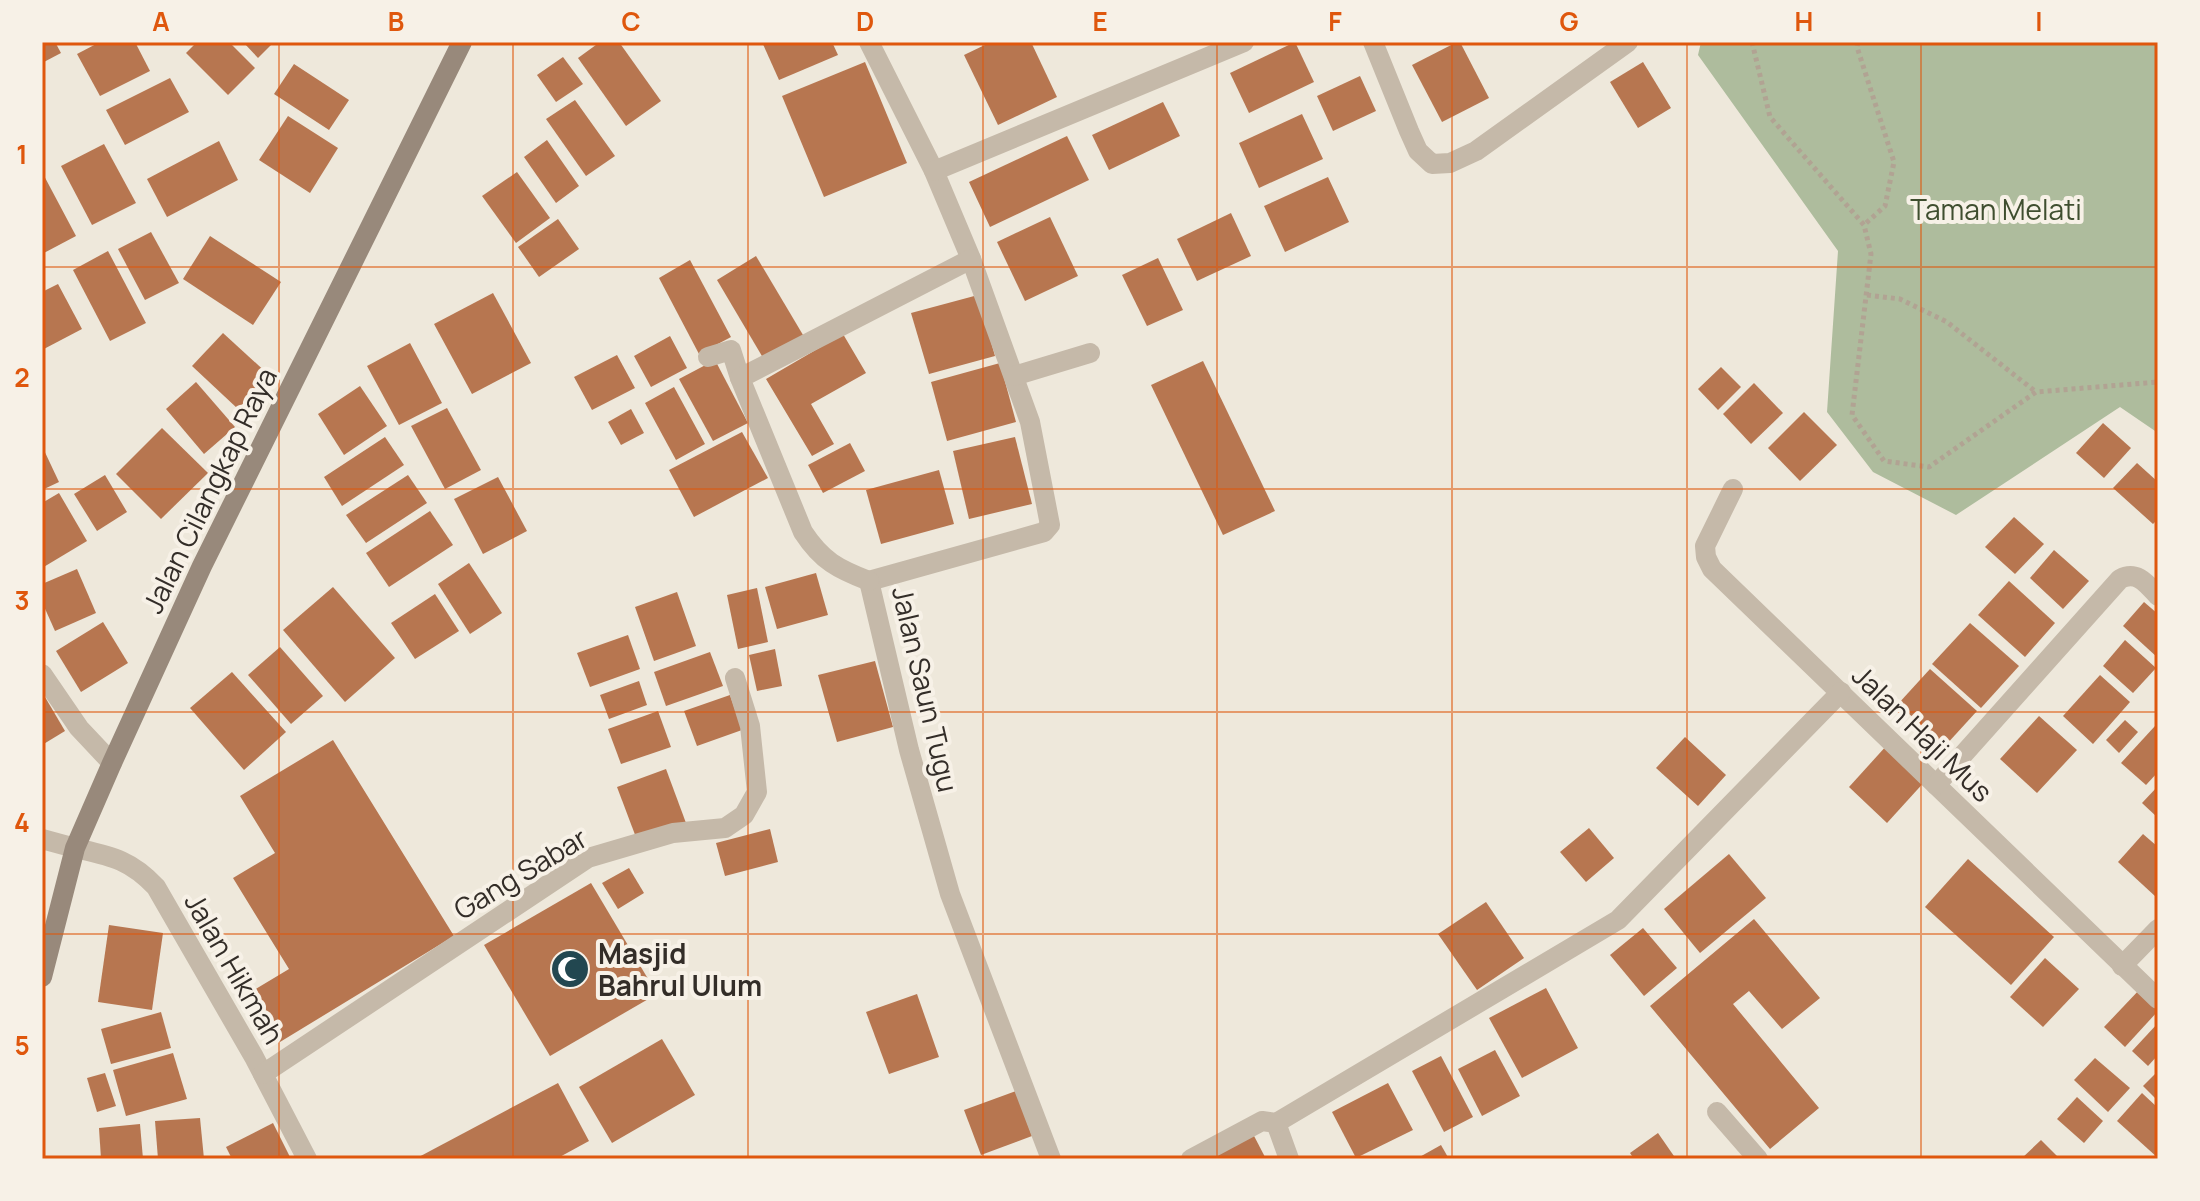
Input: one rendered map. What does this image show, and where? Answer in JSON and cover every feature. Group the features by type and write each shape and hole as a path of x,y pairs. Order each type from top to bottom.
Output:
{"street":[{"name":"Jalan Cilangkap Raya","path":"42,977 75,848 112,763 202,566 462,42"},
{"name":"Jalan Saun Tugu","path":"869,42 934,171 971,259 1030,422 1049,520 1048,529 1044,532 869,581 909,750 950,894 1051,1159"},
{"path":"934,171 1244,42"},
{"path":"1373,42 1418,151 1432,164 1450,163 1476,151 1628,42"},
{"path":"740,378 971,259"},
{"path":"708,357 731,350 803,532 815,550 836,568 869,581"},
{"path":"1014,376 1090,353"},
{"name":"Jalan Haji Mus","path":"1733,489 1705,546 1712,569 2158,999"},
{"path":"1936,785 2120,579 2127,575 2141,578 2158,596"},
{"path":"42,674 79,728 112,763"},
{"name":"Gang Sabar","path":"263,1074 588,858 673,833 725,828 744,815 757,792 750,726 735,678"},
{"path":"1191,1159 1262,1121 1276,1123 1618,920 1841,692"},
{"name":"Jalan Hikmah","path":"42,839 119,859 144,874 156,887 263,1074 307,1159"},
{"path":"2122,966 2158,929"},
{"path":"1717,1112 1758,1159"},
{"path":"1276,1123 1289,1159"}],"path":[{"path":"1752,42 1770,117 1864,225 1871,254 1852,415 1884,461 1929,467 2036,392 2158,382"},
{"path":"1858,42 1894,162 1885,206 1864,225"},
{"path":"1867,295 1900,299 1947,322 2036,392"}],"green space":[{"name":"Taman Melati","path":"1701,42 2158,42 2158,433 2120,407 1956,515 1873,472 1827,412 1838,251 1698,55"}],"building":[{"path":"42,42 55,42 61,53 42,63"},
{"path":"100,42 135,42 150,71 100,96 77,54"},
{"path":"197,42 229,42 255,68 228,95 186,53"},
{"path":"243,42 274,42 258,58"},
{"path":"600,42 619,42 661,101 626,126 578,58"},
{"path":"762,42 832,42 838,55 779,80"},
{"path":"991,42 1031,42 1057,97 998,125 964,55"},
{"path":"1295,42 1314,82 1249,113 1230,73"},
{"path":"1460,42 1489,98 1442,122 1412,65"},
{"path":"563,57 583,84 556,102 537,75"},
{"path":"865,62 907,163 824,197 782,96"},
{"path":"1643,62 1671,108 1638,128 1610,82"},
{"path":"294,64 349,100 329,130 274,94"},
{"path":"1360,76 1376,111 1333,131 1317,96"},
{"path":"170,78 189,112 125,145 106,110"},
{"path":"575,100 615,156 586,176 546,119"},
{"path":"1163,102 1180,136 1109,170 1092,135"},
{"path":"1302,114 1323,159 1259,188 1239,143"},
{"path":"288,116 338,148 310,193 259,160"},
{"path":"1067,136 1089,180 990,227 969,182"},
{"path":"547,140 579,186 556,203 524,157"},
{"path":"219,141 238,180 167,217 147,179"},
{"path":"104,144 136,203 92,225 61,166"},
{"path":"42,172 76,236 42,254"},
{"path":"517,172 550,218 516,243 482,196"},
{"path":"1328,177 1349,222 1285,252 1264,206"},
{"path":"1231,213 1251,256 1197,281 1177,239"},
{"path":"1050,217 1078,276 1025,301 997,242"},
{"path":"558,219 579,249 539,277 518,247"},
{"path":"151,232 179,283 145,300 118,249"},
{"path":"210,236 281,282 253,325 183,279"},
{"path":"108,251 146,323 110,341 73,270"},
{"path":"756,256 806,340 766,363 717,280"},
{"path":"1158,258 1183,310 1147,326 1122,275"},
{"path":"690,260 731,337 699,354 659,278"},
{"path":"58,284 82,329 42,350 42,292"},
{"path":"493,293 531,363 472,394 434,324"},
{"path":"978,295 995,356 929,374 911,313"},
{"path":"223,333 269,375 238,409 192,366"},
{"path":"843,334 866,373 811,404 834,444 812,456 766,379"},
{"path":"670,336 687,368 651,387 634,356"},
{"path":"410,343 442,403 399,425 367,366"},
{"path":"617,355 635,388 592,410 574,377"},
{"path":"715,360 748,423 713,441 679,379"},
{"path":"1203,361 1275,511 1223,535 1151,385"},
{"path":"1000,363 1016,422 947,441 931,382"},
{"path":"1721,367 1741,387 1718,410 1698,389"},
{"path":"196,382 235,427 204,454 166,409"},
{"path":"1754,383 1783,413 1751,444 1723,414"},
{"path":"360,386 387,426 344,455 318,414"},
{"path":"674,387 705,444 676,460 645,403"},
{"path":"447,408 481,470 445,489 411,426"},
{"path":"631,409 644,433 621,445 608,422"},
{"path":"1804,412 1837,445 1800,481 1768,448"},
{"path":"2103,423 2131,448 2104,478 2076,453"},
{"path":"162,428 208,473 161,519 116,474"},
{"path":"742,432 768,478 694,517 669,470"},
{"path":"385,437 404,465 342,506 324,477"},
{"path":"1015,437 1032,504 969,519 953,451"},
{"path":"850,443 865,471 823,493 808,465"},
{"path":"42,446 59,482 42,490"},
{"path":"2137,463 2158,482 2158,519 2153,524 2113,488"},
{"path":"939,470 954,524 881,544 866,490"},
{"path":"105,475 127,512 97,531 74,494"},
{"path":"408,475 427,503 366,543 346,515"},
{"path":"498,477 527,531 483,554 454,499"},
{"path":"59,493 87,541 42,568 42,503"},
{"path":"430,511 453,545 389,587 366,553"},
{"path":"2014,517 2044,544 2015,574 1985,547"},
{"path":"2054,550 2089,581 2063,609 2030,578"},
{"path":"469,563 502,613 470,634 438,584"},
{"path":"77,569 96,613 55,631 42,602 42,584"},
{"path":"816,573 828,615 777,629 765,587"},
{"path":"2009,581 2055,623 2025,657 1978,615"},
{"path":"333,587 395,658 345,702 283,630"},
{"path":"757,588 768,642 738,649 727,595"},
{"path":"677,592 696,646 654,661 635,607"},
{"path":"435,594 459,631 415,659 391,623"},
{"path":"2144,602 2158,614 2158,658 2123,626"},
{"path":"103,622 128,663 81,692 56,651"},
{"path":"1970,623 2019,666 1981,708 1932,664"},
{"path":"628,635 640,669 590,687 577,653"},
{"path":"2125,640 2156,668 2133,693 2103,666"},
{"path":"280,647 323,696 291,724 248,675"},
{"path":"775,649 782,686 757,691 749,655"},
{"path":"710,652 723,686 666,706 654,672"},
{"path":"875,661 893,727 837,742 818,675"},
{"path":"1930,669 1977,711 1945,746 1898,704"},
{"path":"232,672 286,732 244,770 190,708"},
{"path":"2100,675 2130,702 2093,744 2063,716"},
{"path":"639,681 647,705 609,719 600,695"},
{"path":"730,695 742,730 697,746 684,711"},
{"path":"45,697 65,731 42,745 42,698"},
{"path":"658,711 671,747 621,764 608,729"},
{"path":"2039,716 2077,750 2037,793 2000,759"},
{"path":"2125,720 2138,732 2119,753 2106,740"},
{"path":"2155,726 2158,728 2158,772 2146,785 2121,763"},
{"path":"1685,737 1726,775 1698,806 1656,768"},
{"path":"333,740 454,936 280,1042 249,993 289,969 233,878 275,853 240,796"},
{"path":"1888,744 1927,779 1887,823 1849,787"},
{"path":"666,769 686,823 637,840 617,787"},
{"path":"2158,786 2158,818 2142,803"},
{"path":"1589,828 1614,858 1586,882 1560,852"},
{"path":"770,829 778,862 725,876 716,843"},
{"path":"2143,834 2158,847 2156,897 2118,862"},
{"path":"1729,854 1766,898 1700,953 1664,909"},
{"path":"1968,859 2054,937 2011,985 1925,907"},
{"path":"629,868 644,893 618,909 602,883"},
{"name":"Masjid Bahrul Ulum","path":"591,883 657,994 550,1056 484,945"},
{"path":"1486,902 1524,958 1477,990 1438,934"},
{"path":"1754,919 1820,998 1782,1029 1749,991 1733,1004 1819,1108 1770,1149 1650,1006"},
{"path":"109,925 163,933 152,1010 98,1002"},
{"path":"1643,928 1677,968 1644,996 1610,955"},
{"path":"2045,958 2079,989 2043,1027 2010,997"},
{"path":"1546,988 1578,1048 1522,1078 1489,1018"},
{"path":"2141,988 2158,1004 2158,1011 2125,1047 2104,1027"},
{"path":"917,994 939,1057 889,1074 866,1012"},
{"path":"161,1012 171,1048 111,1064 101,1029"},
{"path":"2158,1023 2158,1055 2148,1066 2132,1051"},
{"path":"662,1039 695,1095 612,1143 579,1087"},
{"path":"1495,1050 1520,1096 1482,1116 1458,1069"},
{"path":"173,1053 187,1099 126,1116 113,1070"},
{"path":"1441,1056 1473,1117 1444,1132 1412,1071"},
{"path":"2095,1058 2130,1088 2108,1112 2074,1080"},
{"path":"2158,1071 2158,1101 2143,1086"},
{"path":"105,1073 116,1106 97,1112 87,1078"},
{"path":"558,1083 589,1141 556,1159 415,1159"},
{"path":"1388,1083 1413,1130 1356,1158 1332,1112"},
{"path":"1016,1091 1032,1136 981,1155 964,1110"},
{"path":"2142,1093 2158,1108 2158,1158 2117,1121"},
{"path":"2077,1097 2103,1121 2084,1143 2057,1119"},
{"path":"200,1118 204,1159 158,1159 155,1121"},
{"path":"273,1123 291,1159 232,1159 226,1147"},
{"path":"140,1124 143,1159 101,1159 99,1128"},
{"path":"1252,1132 1266,1159 1200,1159"},
{"path":"1658,1133 1676,1159 1634,1159 1630,1153"},
{"path":"2041,1140 2060,1159 2021,1159"},
{"path":"1441,1145 1449,1159 1416,1159"}],"place":[{"name":"Masjid Bahrul Ulum","path":"570,969"}]}
